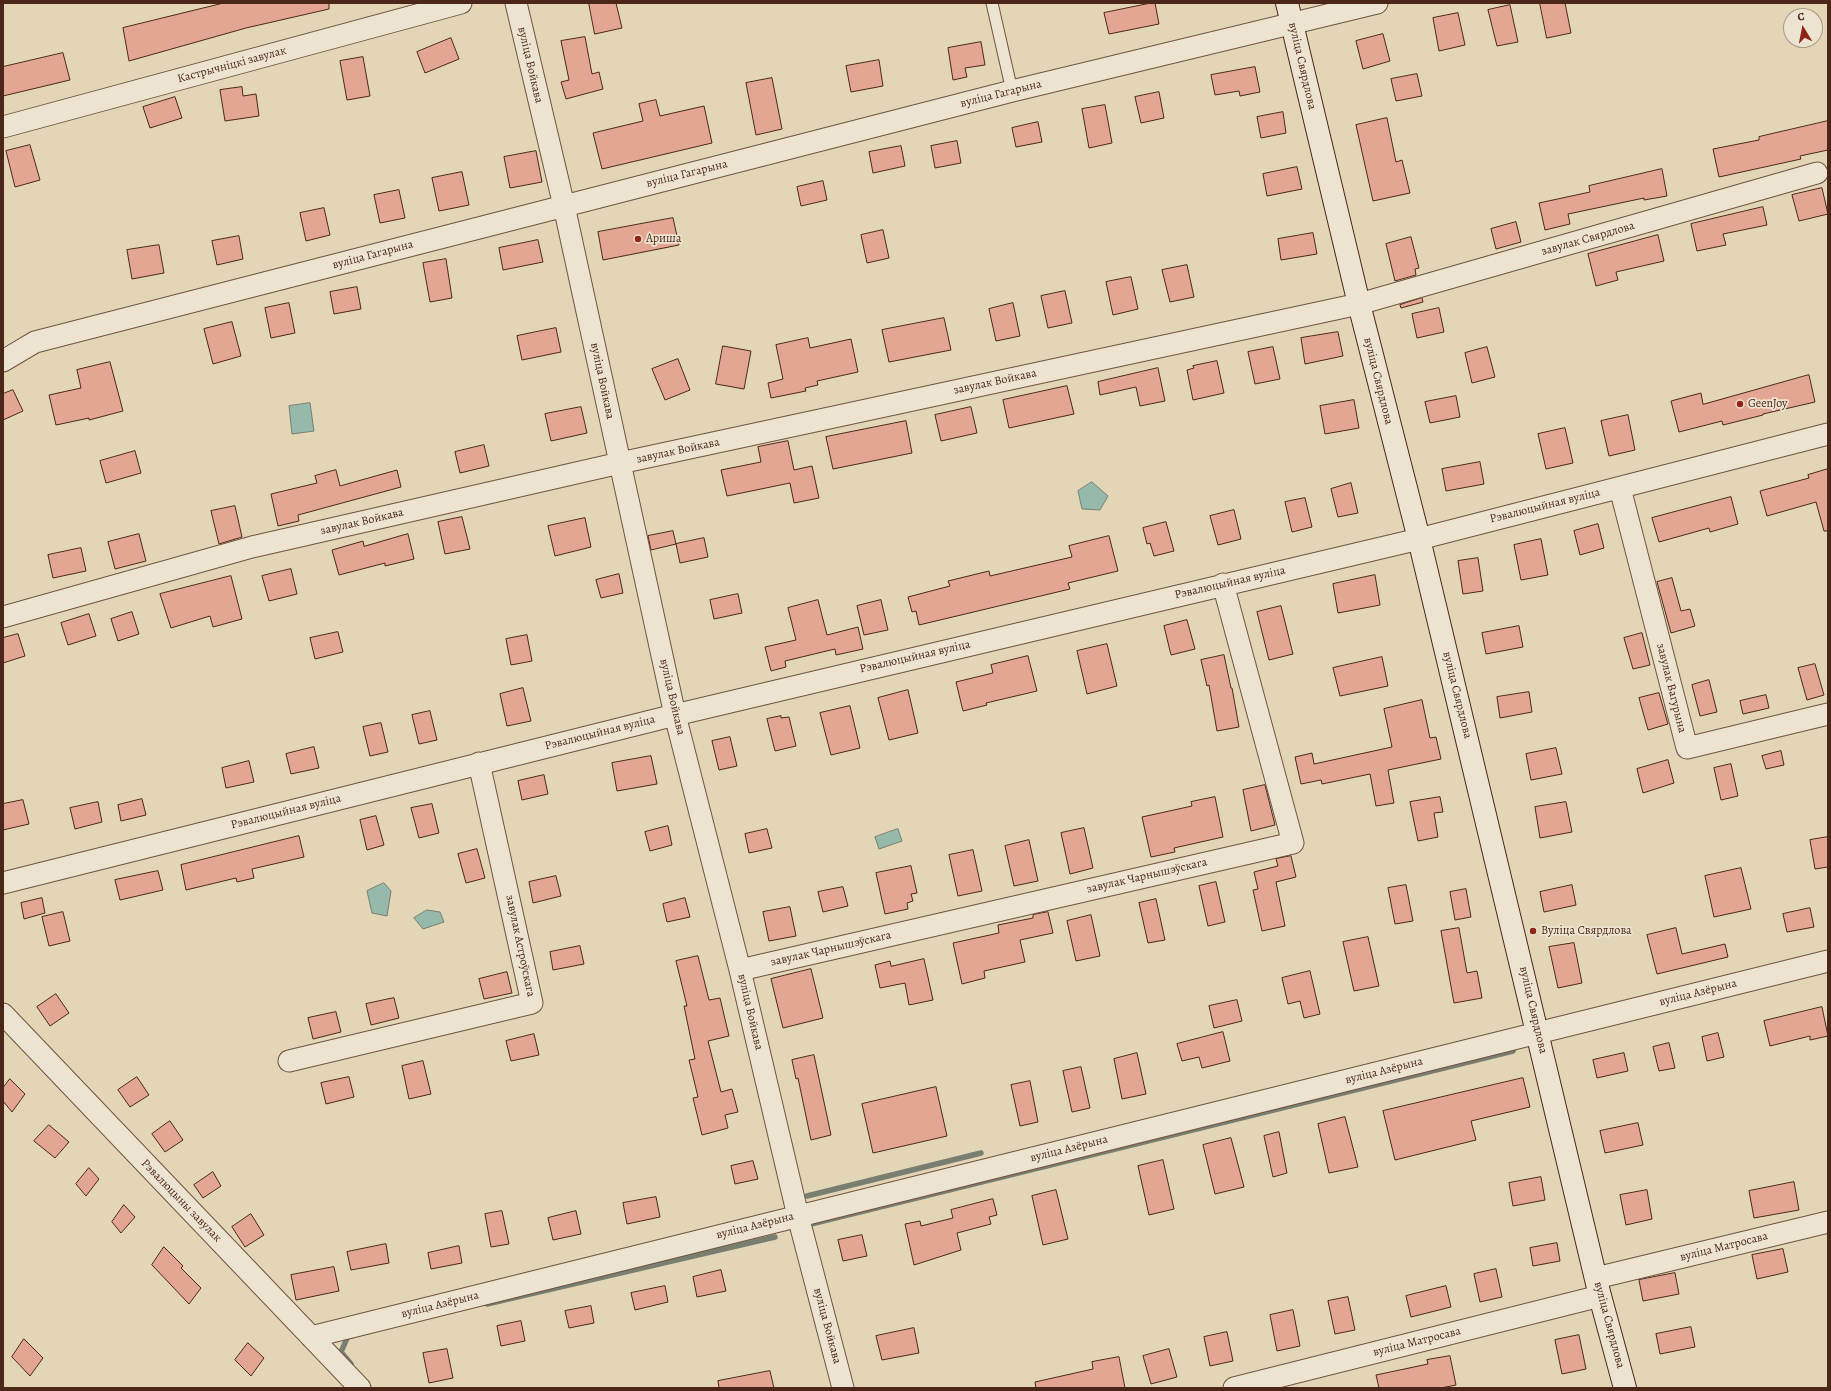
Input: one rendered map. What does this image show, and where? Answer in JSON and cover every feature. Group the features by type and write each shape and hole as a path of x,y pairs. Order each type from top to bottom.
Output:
{"main road":[{"name":"вуліца Свярдлова","path":"1290,13 1359,304 1419,539 1598,1287 1625,1388"}],"street":[{"name":"Кастрычніцкі завулак","path":"3,127 461,3"},
{"name":"вуліца Войкава","path":"516,3 564,206 675,715 740,970 798,1216 843,1388"},
{"name":"вуліца Гагарына","path":"3,361 35,342 1012,91 1290,13 1377,3"},
{"name":"завулак Свярдлова","path":"1359,304 1817,173"},
{"name":"завулак Войкава","path":"3,617 252,547 620,463 1359,304"},
{"name":"Рэвалюцыйная вуліца","path":"3,883 675,715 1223,584 1419,539 1828,434"},
{"name":"завулак Вагурына","path":"1620,488 1687,748 1828,714"},
{"name":"завулак Чарнышэўскага","path":"740,970 1293,843 1223,584"},
{"name":"завулак Астроўскага","path":"289,1061 532,1003 479,763"},
{"name":"вуліца Азёрына","path":"311,1337 1828,961"},
{"name":"Рэвалюцыны завулак","path":"3,1014 360,1388"},
{"name":"вуліца Матросава","path":"1234,1388 1828,1222"}],"lane":[{"path":"992,3 1012,91"}],"shaded area":[{"path":"310,403 314,431 292,434 289,406"},
{"path":"1092,482 1108,496 1100,510 1082,509 1078,491"},
{"path":"898,829 902,841 879,849 875,837"},
{"path":"384,883 391,891 387,916 372,913 367,891"},
{"path":"427,910 440,912 444,922 423,929 414,918"}],"building":[{"path":"224,3 329,3 329,9 246,28 129,61 123,28"},
{"path":"589,3 616,3 622,28 595,34"},
{"path":"1155,3 1159,24 1109,34 1104,13"},
{"path":"1540,3 1565,3 1571,33 1547,38"},
{"path":"1510,5 1518,42 1497,46 1488,10"},
{"path":"1458,13 1465,45 1439,51 1433,18"},
{"path":"1383,34 1390,61 1363,69 1356,41"},
{"path":"585,37 592,74 599,72 603,89 566,99 561,82 569,80 561,41"},
{"path":"451,38 459,59 425,73 417,52"},
{"path":"981,42 985,65 965,68 967,77 953,80 948,48"},
{"path":"63,53 70,80 3,96 3,67"},
{"path":"363,57 370,96 347,100 340,61"},
{"path":"879,60 883,86 851,92 846,66"},
{"path":"1255,67 1260,92 1240,96 1239,91 1215,95 1211,75"},
{"path":"1417,74 1422,96 1396,101 1391,79"},
{"path":"772,78 782,129 756,135 746,83"},
{"path":"242,87 243,96 256,94 259,116 225,121 220,90"},
{"path":"1159,92 1164,118 1141,123 1135,97"},
{"path":"175,97 182,118 150,128 143,107"},
{"path":"656,100 660,116 704,106 712,143 602,169 593,133 643,121 639,104"},
{"path":"1105,105 1112,143 1089,148 1082,109"},
{"path":"1283,112 1286,133 1261,138 1257,117"},
{"path":"1387,118 1396,162 1402,160 1410,193 1373,201 1356,125"},
{"path":"1828,121 1828,150 1800,156 1801,159 1719,177 1713,149 1759,140 1759,137"},
{"path":"1038,122 1042,142 1016,147 1012,128"},
{"path":"957,141 961,163 935,168 931,146"},
{"path":"30,145 40,180 15,187 6,151"},
{"path":"901,146 905,166 873,173 869,152"},
{"path":"536,151 542,182 510,188 504,157"},
{"path":"1297,167 1302,189 1267,196 1263,174"},
{"path":"1662,169 1667,196 1644,200 1644,198 1568,214 1570,224 1545,230 1539,203 1590,192 1589,186"},
{"path":"462,172 469,205 439,211 432,178"},
{"path":"823,181 827,200 801,206 797,187"},
{"path":"1822,188 1828,214 1799,221 1792,195"},
{"path":"399,190 405,218 380,223 374,195"},
{"path":"1763,207 1767,225 1723,234 1726,245 1697,251 1691,224"},
{"path":"324,208 330,235 306,241 300,213"},
{"name":"Ариша","path":"673,218 679,245 603,260 598,232"},
{"path":"1516,222 1521,242 1496,249 1491,229"},
{"path":"883,230 889,258 867,263 861,235"},
{"path":"1313,233 1317,254 1281,260 1278,239"},
{"path":"1658,235 1664,261 1616,272 1618,280 1596,286 1588,254"},
{"path":"239,236 243,259 217,265 212,241"},
{"path":"1411,237 1419,268 1415,269 1416,275 1395,281 1386,244"},
{"path":"538,240 543,262 503,270 499,248"},
{"path":"159,245 164,273 132,279 127,250"},
{"path":"446,259 452,298 430,302 423,263"},
{"path":"1187,265 1194,297 1170,302 1162,270"},
{"path":"1131,277 1138,309 1113,315 1106,282"},
{"path":"357,287 361,309 334,314 330,292"},
{"path":"1065,291 1072,323 1048,328 1041,296"},
{"path":"1422,298 1423,302 1401,308 1400,305"},
{"path":"289,303 295,333 271,338 265,308"},
{"path":"1013,303 1020,336 996,341 989,309"},
{"path":"1439,308 1444,332 1417,338 1412,314"},
{"path":"944,318 951,350 889,362 882,330"},
{"path":"232,322 241,356 213,364 204,329"},
{"path":"556,328 561,352 522,360 517,336"},
{"path":"1338,332 1343,356 1305,364 1301,338"},
{"path":"808,338 810,348 851,339 858,372 817,381 818,385 805,388 806,391 771,398 768,383 783,379 776,345"},
{"path":"723,346 751,351 744,389 716,384"},
{"path":"1273,347 1280,379 1255,384 1248,352"},
{"path":"1487,347 1495,377 1472,383 1465,353"},
{"path":"678,359 690,390 665,400 652,369"},
{"path":"1217,361 1224,393 1193,400 1187,370 1194,368 1193,366"},
{"path":"110,362 123,411 89,420 89,418 56,425 49,395 81,388 77,370"},
{"path":"1158,368 1165,401 1140,406 1136,387 1100,395 1098,382"},
{"path":"1809,375 1815,402 1723,425 1722,421 1679,432 1671,401 1701,393 1703,404"},
{"path":"1067,386 1074,414 1009,428 1003,400"},
{"path":"13,390 23,411 3,420 3,394"},
{"path":"1456,396 1460,417 1430,423 1425,402"},
{"path":"1354,400 1359,428 1325,434 1320,406"},
{"path":"581,407 587,433 551,441 545,414"},
{"path":"971,407 977,433 941,441 935,415"},
{"path":"1628,415 1635,450 1609,456 1601,421"},
{"path":"906,421 912,453 833,469 826,437"},
{"path":"1565,428 1573,463 1546,469 1538,434"},
{"path":"788,441 794,470 812,466 819,498 794,503 790,483 727,496 721,470 761,462 758,447"},
{"path":"484,445 489,466 460,473 455,452"},
{"path":"135,451 141,473 106,483 100,461"},
{"path":"1480,462 1484,484 1446,491 1442,469"},
{"path":"1828,469 1828,531 1824,531 1816,502 1767,516 1760,491 1809,478 1808,475"},
{"path":"336,470 340,486 397,470 401,487 298,515 299,521 278,526 271,494 317,483 315,476"},
{"path":"1351,483 1358,513 1338,517 1331,489"},
{"path":"1731,497 1738,524 1710,532 1709,528 1659,542 1652,518"},
{"path":"1305,498 1312,527 1292,532 1285,502"},
{"path":"235,506 242,537 219,544 211,511"},
{"path":"1234,510 1241,539 1218,545 1210,516"},
{"path":"462,517 470,549 445,554 438,522"},
{"path":"585,518 591,547 555,556 548,526"},
{"path":"1166,522 1174,551 1154,556 1150,543 1147,544 1143,528"},
{"path":"1598,524 1604,548 1580,555 1574,531"},
{"path":"673,531 676,544 651,550 648,536"},
{"path":"139,534 146,561 115,569 108,542"},
{"path":"408,534 414,559 385,566 385,563 339,575 332,550 363,541 364,546"},
{"path":"1109,536 1118,571 1068,583 1070,589 919,625 916,611 912,612 908,597 950,586 948,581 989,571 990,576 1072,557 1069,546"},
{"path":"704,538 708,557 680,563 676,544"},
{"path":"1541,539 1548,575 1521,580 1514,545"},
{"path":"81,548 86,571 53,578 48,555"},
{"path":"1478,558 1483,591 1463,594 1458,561"},
{"path":"291,569 297,594 269,601 262,576"},
{"path":"619,574 623,593 601,598 596,580"},
{"path":"1375,575 1380,605 1338,613 1333,584"},
{"path":"231,576 242,619 213,627 210,616 171,628 160,594"},
{"path":"1672,578 1681,611 1690,609 1695,626 1671,633 1657,582"},
{"path":"738,594 742,613 714,619 710,600"},
{"path":"818,600 827,635 858,627 863,649 836,655 835,649 785,661 786,667 771,671 765,647 796,640 788,608"},
{"path":"881,600 888,630 864,635 857,606"},
{"path":"1281,606 1293,654 1269,660 1257,612"},
{"path":"132,612 139,634 118,641 111,619"},
{"path":"89,614 96,636 68,645 61,623"},
{"path":"1187,620 1195,649 1171,655 1164,626"},
{"path":"1519,626 1523,647 1486,654 1482,633"},
{"path":"338,632 343,652 315,659 310,638"},
{"path":"1642,633 1650,665 1633,669 1624,638"},
{"path":"18,634 25,656 3,663 3,638"},
{"path":"527,635 532,661 511,665 506,639"},
{"path":"1107,644 1117,686 1087,694 1077,651"},
{"path":"1224,655 1239,727 1217,731 1209,685 1207,686 1201,660"},
{"path":"1028,656 1037,691 986,703 987,705 963,711 956,682 993,673 991,665"},
{"path":"1382,657 1388,686 1340,696 1333,668"},
{"path":"1815,664 1824,695 1807,700 1798,668"},
{"path":"1709,680 1717,712 1700,716 1692,685"},
{"path":"523,688 531,721 507,726 500,694"},
{"path":"908,690 918,733 889,740 878,698"},
{"path":"1529,692 1532,712 1500,718 1497,697"},
{"path":"1659,693 1668,724 1648,730 1639,698"},
{"path":"1766,695 1769,708 1743,714 1740,701"},
{"path":"1422,700 1430,738 1436,737 1441,759 1388,770 1394,803 1376,806 1370,774 1322,784 1321,780 1301,784 1295,757 1312,753 1314,764 1392,747 1384,709"},
{"path":"850,706 860,748 831,755 820,713"},
{"path":"430,711 437,740 419,744 412,715"},
{"path":"781,716 781,718 789,717 796,746 775,751 767,719"},
{"path":"381,723 388,752 370,756 363,727"},
{"path":"730,737 737,766 719,770 712,741"},
{"path":"314,747 319,768 291,774 286,754"},
{"path":"1556,748 1562,774 1531,780 1526,754"},
{"path":"1781,751 1784,765 1766,769 1762,756"},
{"path":"651,756 657,784 617,791 612,763"},
{"path":"1668,760 1674,783 1643,793 1637,769"},
{"path":"249,761 254,782 226,788 222,768"},
{"path":"1731,764 1738,796 1721,800 1714,768"},
{"path":"544,775 548,794 522,800 518,781"},
{"path":"1265,785 1275,825 1251,831 1243,790"},
{"path":"1215,797 1223,837 1174,848 1175,852 1151,857 1142,817 1192,806 1191,802"},
{"path":"1440,797 1443,812 1434,813 1438,837 1418,841 1410,802"},
{"path":"142,799 146,815 121,821 118,805"},
{"path":"23,800 29,824 3,830 3,804"},
{"path":"98,802 102,822 75,829 70,808"},
{"path":"1566,802 1572,832 1540,838 1535,807"},
{"path":"432,804 439,833 419,838 411,808"},
{"path":"376,816 384,845 367,850 360,820"},
{"path":"668,826 672,845 650,851 645,832"},
{"path":"1084,828 1093,868 1070,874 1061,833"},
{"path":"767,829 772,848 749,853 745,834"},
{"path":"299,836 304,857 252,869 254,878 237,882 236,878 186,890 181,865"},
{"path":"1828,837 1828,867 1815,869 1810,840"},
{"path":"1029,840 1038,881 1014,886 1005,846"},
{"path":"477,849 485,878 466,883 458,854"},
{"path":"973,850 982,891 958,896 949,855"},
{"path":"1291,856 1296,877 1276,882 1285,926 1262,931 1253,890 1258,889 1254,872 1278,866 1276,859"},
{"path":"911,866 917,893 911,894 913,901 907,903 908,909 885,914 876,873"},
{"path":"1741,868 1751,909 1714,917 1705,876"},
{"path":"158,871 163,890 120,900 115,880"},
{"path":"556,876 561,896 533,903 529,882"},
{"path":"1216,882 1225,922 1208,926 1199,886"},
{"path":"1406,885 1413,921 1395,924 1388,888"},
{"path":"1572,885 1576,905 1544,912 1540,892"},
{"path":"843,887 848,906 823,912 818,892"},
{"path":"1466,889 1471,917 1455,920 1450,892"},
{"path":"42,898 45,913 24,919 21,903"},
{"path":"685,898 690,917 667,922 663,904"},
{"path":"1156,899 1165,940 1148,943 1139,903"},
{"path":"790,907 796,936 769,941 763,912"},
{"path":"1810,908 1814,927 1787,932 1783,914"},
{"path":"63,912 70,941 49,946 42,917"},
{"path":"1048,912 1053,933 1020,940 1025,962 984,971 985,978 962,984 953,943 999,933 998,925 1033,918 1033,915"},
{"path":"1091,915 1100,956 1076,961 1067,921"},
{"path":"1459,928 1467,973 1477,971 1482,998 1454,1003 1441,931"},
{"path":"1676,928 1682,954 1725,944 1728,957 1657,974 1647,935"},
{"path":"1368,937 1379,986 1354,991 1343,942"},
{"path":"1574,943 1582,983 1558,988 1549,947"},
{"path":"580,946 584,964 553,970 550,952"},
{"path":"698,956 709,1000 720,998 729,1036 708,1041 721,1092 732,1089 738,1112 725,1115 728,1128 702,1135 693,1098 698,1097 689,1060 695,1059 684,1006 687,1006 676,961"},
{"path":"924,959 933,1000 909,1005 905,983 880,988 875,965 890,961 891,966"},
{"path":"811,969 823,1018 783,1028 771,979"},
{"path":"1310,971 1320,1014 1304,1018 1300,1001 1288,1004 1282,978"},
{"path":"507,972 512,993 484,999 479,979"},
{"path":"56,994 69,1013 50,1026 37,1007"},
{"path":"394,998 399,1018 371,1025 366,1004"},
{"path":"1237,1000 1242,1021 1214,1028 1209,1006"},
{"path":"1822,1007 1828,1036 1810,1040 1810,1036 1770,1046 1764,1021"},
{"path":"336,1012 341,1032 313,1039 308,1018"},
{"path":"1223,1032 1230,1061 1202,1068 1199,1057 1182,1061 1177,1044"},
{"path":"1718,1033 1724,1057 1707,1061 1702,1037"},
{"path":"534,1034 539,1055 511,1061 506,1041"},
{"path":"1669,1043 1675,1068 1659,1071 1653,1047"},
{"path":"1137,1053 1146,1094 1122,1099 1114,1059"},
{"path":"1624,1053 1628,1071 1597,1078 1593,1060"},
{"path":"814,1055 831,1135 811,1140 798,1078 796,1079 792,1060"},
{"path":"423,1061 431,1094 409,1099 402,1066"},
{"path":"1081,1067 1090,1108 1072,1112 1063,1071"},
{"path":"137,1077 149,1095 130,1107 118,1090"},
{"path":"349,1077 354,1097 326,1104 321,1083"},
{"path":"1523,1078 1530,1107 1471,1121 1476,1140 1395,1160 1383,1111"},
{"path":"10,1079 25,1094 12,1112 3,1101 3,1088"},
{"path":"1030,1081 1038,1122 1020,1126 1011,1085"},
{"path":"936,1087 947,1136 873,1153 862,1104"},
{"path":"1345,1117 1358,1167 1329,1173 1318,1124"},
{"path":"170,1121 183,1140 165,1152 152,1134"},
{"path":"1638,1123 1643,1145 1605,1153 1600,1131"},
{"path":"49,1125 69,1142 55,1158 34,1141"},
{"path":"1279,1132 1287,1173 1273,1177 1264,1136"},
{"path":"1231,1138 1244,1187 1215,1194 1203,1145"},
{"path":"1163,1160 1174,1209 1149,1215 1138,1166"},
{"path":"753,1161 758,1179 735,1184 731,1166"},
{"path":"89,1168 99,1179 86,1196 76,1184"},
{"path":"213,1172 221,1186 203,1198 194,1185"},
{"path":"1541,1177 1545,1200 1513,1206 1509,1183"},
{"path":"1794,1182 1799,1210 1754,1218 1749,1191"},
{"path":"1056,1190 1068,1239 1043,1245 1032,1196"},
{"path":"1647,1190 1652,1219 1626,1225 1620,1195"},
{"path":"656,1197 660,1217 627,1224 623,1203"},
{"path":"993,1199 997,1215 989,1217 991,1224 957,1233 961,1250 914,1265 905,1224 920,1221 921,1226 953,1218 951,1210"},
{"path":"124,1205 135,1217 121,1233 112,1222"},
{"path":"502,1211 509,1244 491,1247 485,1214"},
{"path":"576,1211 581,1234 553,1240 548,1218"},
{"path":"251,1214 264,1235 245,1247 232,1227"},
{"path":"862,1235 867,1256 843,1261 838,1240"},
{"path":"1557,1243 1560,1261 1533,1266 1530,1248"},
{"path":"386,1244 389,1263 351,1270 347,1252"},
{"path":"459,1246 462,1263 431,1269 428,1253"},
{"path":"164,1247 183,1266 181,1268 201,1288 189,1304 152,1265"},
{"path":"1783,1249 1788,1272 1757,1279 1752,1255"},
{"path":"334,1267 339,1291 296,1300 291,1275"},
{"path":"1496,1269 1502,1297 1480,1302 1474,1274"},
{"path":"721,1270 726,1291 697,1297 693,1277"},
{"path":"1675,1273 1679,1294 1643,1301 1639,1280"},
{"path":"665,1286 668,1302 635,1310 631,1293"},
{"path":"1446,1286 1451,1307 1411,1317 1406,1296"},
{"path":"1348,1297 1355,1330 1335,1334 1328,1301"},
{"path":"591,1306 594,1323 569,1328 565,1311"},
{"path":"1293,1310 1300,1346 1277,1351 1270,1315"},
{"path":"521,1321 525,1341 501,1346 497,1326"},
{"path":"1691,1327 1695,1347 1660,1354 1656,1334"},
{"path":"914,1328 919,1353 882,1360 876,1336"},
{"path":"1227,1332 1233,1361 1210,1366 1204,1337"},
{"path":"1579,1335 1586,1369 1562,1374 1555,1340"},
{"path":"24,1339 43,1358 30,1376 12,1357"},
{"path":"248,1343 264,1358 251,1376 235,1360"},
{"path":"447,1349 453,1378 429,1383 423,1353"},
{"path":"1169,1349 1177,1377 1151,1384 1143,1356"},
{"path":"1450,1356 1456,1385 1441,1388 1379,1388 1376,1375 1428,1364 1427,1360"},
{"path":"1119,1357 1125,1388 1036,1388 1035,1382 1093,1369 1092,1362"},
{"path":"770,1371 774,1388 719,1388 718,1381"}],"waterway":[{"path":"811,1224 1513,1051"},
{"path":"807,1196 981,1153"},
{"path":"487,1304 775,1237"},
{"path":"351,1364 341,1352 348,1336 352,1336"}],"place":[{"name":"Ариша","path":"638,239"},
{"name":"GeenJoy","path":"1740,404"},
{"name":"Вуліца Свярдлова","path":"1533,931"}]}
